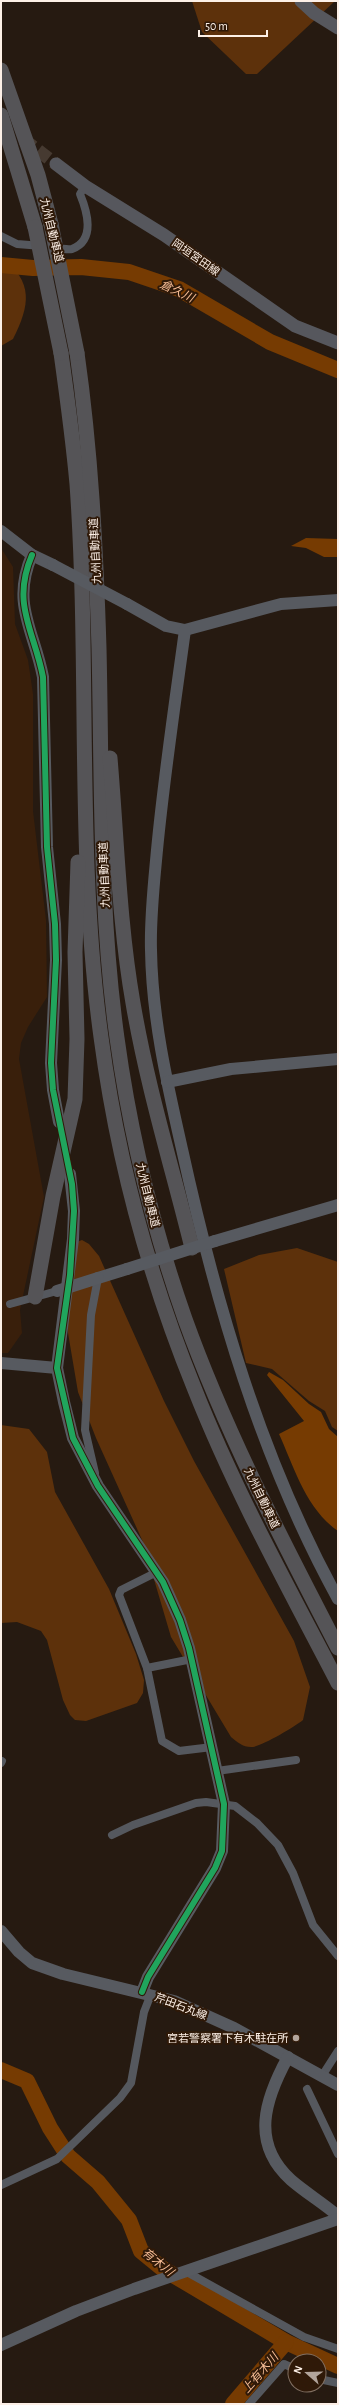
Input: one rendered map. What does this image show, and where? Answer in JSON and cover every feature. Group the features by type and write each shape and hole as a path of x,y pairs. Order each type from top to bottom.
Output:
{"highway":[{"name":"九州自動車道","path":"1,70 38,175 51,224 77,354 86,419 91,481 97,610 105,904 117,1037 137,1153 156,1230 185,1318 210,1384 262,1499 338,1648"},
{"name":"九州自動車道","path":"1,115 35,226 61,353 77,485 88,879 94,980 101,1039 122,1158 140,1233 175,1337 219,1447 280,1573 338,1682"},
{"path":"97,610 124,934 133,1003 150,1082 190,1242"},
{"path":"35,1297 53,1196 75,1099 77,1069 74,952 78,869 78,709 82,645"}],"main road":[{"path":"301,1 314,13 338,28"},
{"name":"岡垣宮田線","path":"56,164 85,186 164,235 295,326 338,343"}],"street":[{"path":"1,236 17,244 71,249 80,243 87,233 88,219 80,194 85,186"},
{"path":"1,532 32,555 166,626 185,630 281,604 338,600"},
{"path":"32,555 25,572 23,604 25,617 39,656 43,677 47,847 55,924 56,953 51,1063 53,1090 59,1122"},
{"path":"185,630 161,809 150,948 153,1006 167,1082 189,1180 239,1366 264,1439 312,1553 338,1600"},
{"path":"167,1082 245,1067 338,1060"},
{"path":"1,2185 57,2159 120,2098 131,2083 144,2012 148,1977 215,1868 222,1851 224,1804 192,1659 180,1620 157,1572 98,1486 73,1438 57,1368 73,1239 74,1211 70,1174"},
{"path":"10,1304 126,1269 190,1242 215,1241 338,1205"},
{"path":"98,1278 91,1315 85,1430 98,1486"},
{"path":"1,1363 57,1368"},
{"path":"157,1572 121,1590 119,1596 147,1668 162,1741 179,1751 212,1747"},
{"path":"147,1668 192,1659"},
{"path":"217,1771 296,1760"},
{"path":"112,1835 133,1825 150,1821 185,1806 206,1802 235,1806 257,1823 278,1845 293,1872 313,1925 338,1956"},
{"name":"芹田石丸線","path":"1,1931 22,1956 32,1963 63,1974 147,1993 203,2013 338,2085"},
{"path":"322,2076 338,2051"},
{"path":"288,2057 268,2098 265,2115 265,2134 268,2145 278,2165 291,2180 338,2216"},
{"path":"307,2089 338,2154"},
{"path":"1,2345 76,2311 338,2219"},
{"path":"184,2272 304,2337 338,2349"},
{"path":"249,2404 284,2364 287,2365"},
{"path":"327,2381 338,2383"}],"shaded area":[{"path":"192,1 335,1 257,74 246,74 202,32"},
{"path":"1,257 12,266 19,276 24,285 26,295 23,315 19,327 13,339 1,346"},
{"path":"306,538 338,539 338,557 324,557 306,548 291,546"},
{"path":"1,548 13,567 15,624 28,660 33,694 33,811 46,920 47,997 28,1027 21,1043 19,1059 44,1197 20,1310 22,1333 8,1353 1,1353"},
{"path":"82,1240 89,1244 99,1256 164,1401 194,1461 294,1641 310,1687 303,1720 258,1746 247,1747 231,1737 171,1637 143,1542 96,1438 78,1392 68,1333 65,1295 74,1243"},
{"path":"297,1248 338,1262 338,1431 332,1427 325,1411 309,1401 272,1369 246,1363 224,1269 259,1255"},
{"path":"269,1372 283,1380 309,1404 321,1412 329,1429 338,1437 338,1531 317,1511 309,1499 302,1487 279,1434 304,1421 267,1375"},
{"path":"1,1425 29,1429 47,1452 55,1492 109,1589 136,1654 144,1680 143,1693 137,1703 86,1721 75,1720 70,1715 63,1700 47,1640 41,1631 17,1622 1,1623"}],"waterway":[{"name":"倉久川","path":"1,265 33,268 81,267 129,272 179,289 270,342 338,370"},
{"name":"有木川","path":"1,2070 27,2081 50,2128 68,2156 98,2182 129,2220 141,2251 163,2269 286,2342 338,2366"},
{"name":"上有木川","path":"233,2404 286,2342"}],"tunnel":[{"path":"23,139 56,164"}],"cycle path":[{"path":"32,555 26,572 24,603 26,617 43,677 47,847 55,924 56,960 51,1063 53,1090 72,1184 74,1211 70,1275 57,1368 73,1438 98,1486 163,1582 180,1620 189,1648 224,1804 222,1851 215,1868 148,1977 142,1992"}],"place":[{"name":"宮若警察署下有木駐在所","path":"296,2038"}]}
